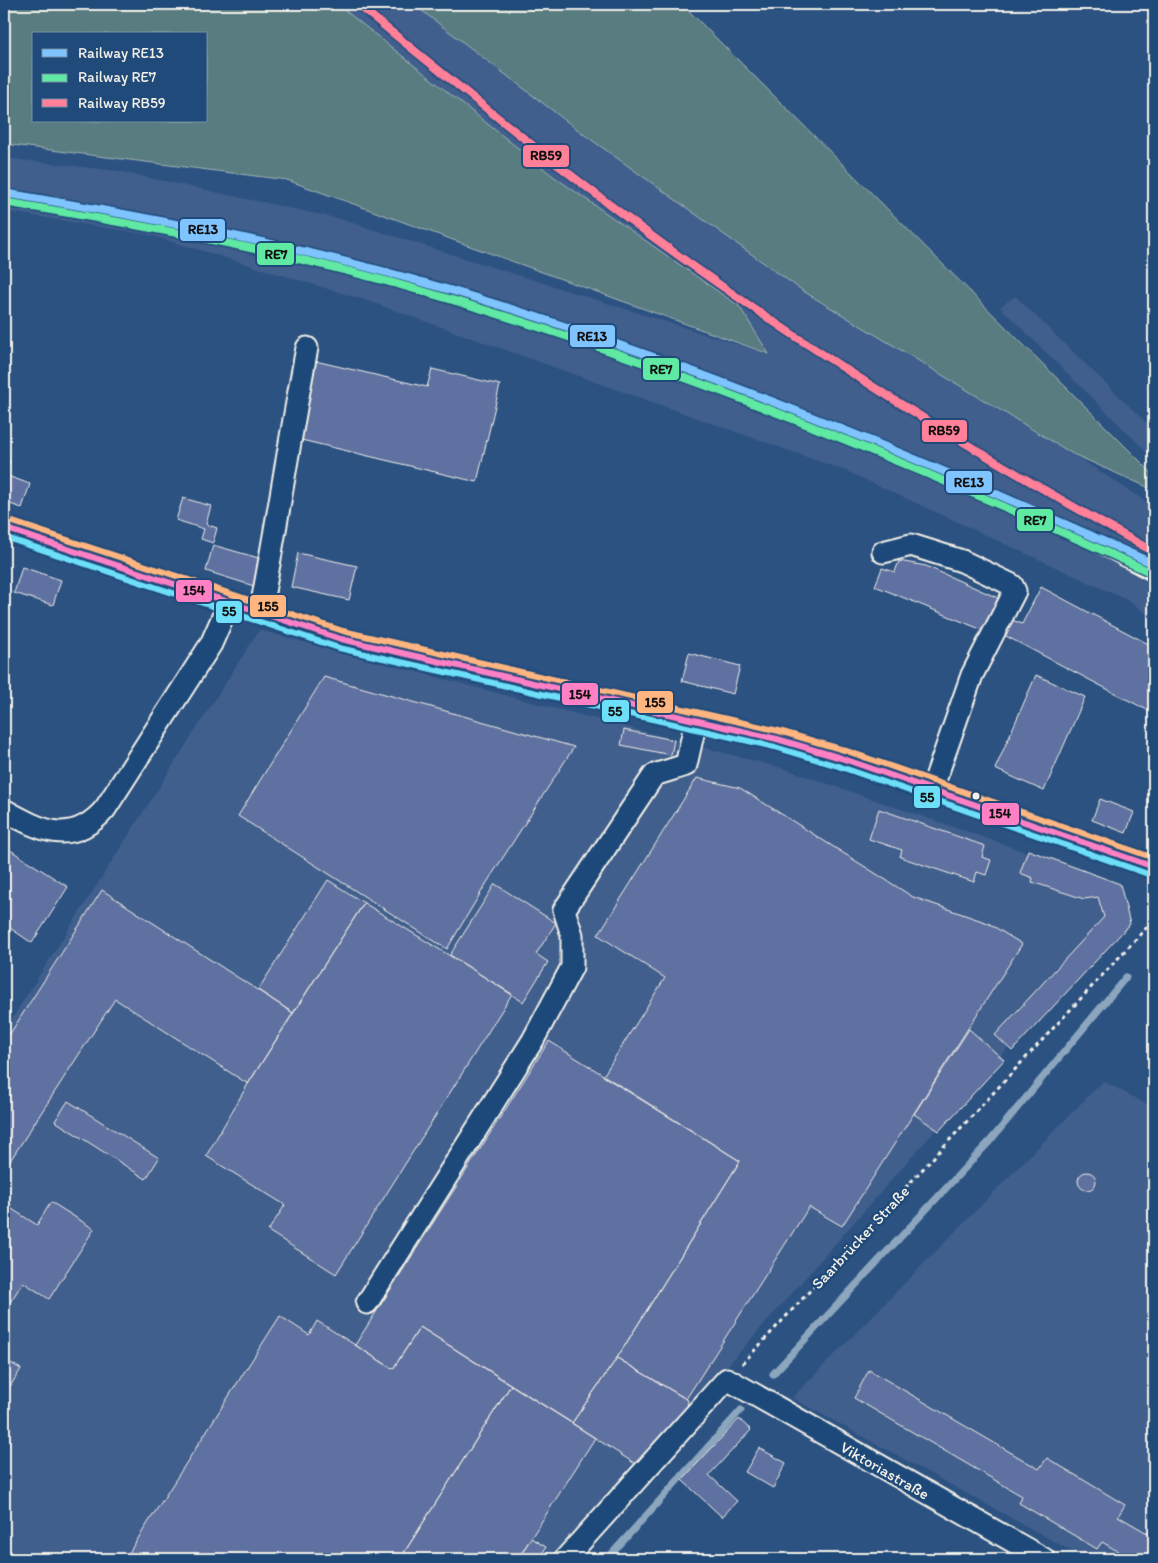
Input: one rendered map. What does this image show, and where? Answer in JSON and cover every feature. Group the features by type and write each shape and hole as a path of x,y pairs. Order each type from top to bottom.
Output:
{"street":[{"path":"260,613 277,524 290,434 307,348"},
{"path":"4,528 341,639 786,742 932,789 1154,867"},
{"path":"883,552 911,544 962,561 1012,585 1015,591 972,675 932,789"},
{"path":"4,810 47,831 62,833 74,832 95,820 105,809 211,644 229,602"},
{"path":"367,1303 533,1040 572,967 572,935 564,910 654,774 686,765 696,721"},
{"path":"565,1559 727,1379"},
{"name":"Viktoriastraße","path":"727,1379 1044,1559"}],"path":[{"name":"Saarbrücker Straße","path":"727,1379 1148,926 1154,915"}],"shaded area":[{"path":"337,4 413,4 582,133 803,291 1073,454 1154,507 1154,619 1125,599 846,471 368,301 150,235 4,211 4,158 118,171 340,219 768,354 739,306 553,176"},
{"path":"1015,296 1154,430 1154,459 1000,307"},
{"path":"259,630 785,769 1099,877 1116,925 687,1412 551,1559 4,1559 4,1031"},
{"path":"1103,1081 1154,1108 1154,1559 1086,1559 792,1398"}],"green space":[{"path":"4,4 337,4 553,176 739,306 769,354 287,180 4,144"},
{"path":"413,4 682,4 1154,475 1154,490 1073,454 803,291 582,133"}],"building":[{"path":"311,360 427,387 432,369 500,385 477,482 293,438"},
{"path":"4,459 10,461 5,475 30,484 22,508 4,502"},
{"path":"183,498 211,506 206,524 217,528 213,543 201,539 204,529 176,520"},
{"path":"213,545 262,559 254,586 206,571"},
{"path":"298,553 357,566 349,600 291,587"},
{"path":"899,561 926,566 998,598 985,631 875,586 882,568 895,572"},
{"path":"22,567 61,580 53,605 14,593"},
{"path":"1041,587 1154,647 1154,701 1149,711 1002,634 1010,619 1022,624"},
{"path":"4,597 9,599 4,618"},
{"path":"689,653 740,666 733,694 682,681"},
{"path":"1036,675 1085,697 1044,791 995,769"},
{"path":"324,677 574,747 486,884 447,949 238,816"},
{"path":"624,730 674,740 671,755 621,745"},
{"path":"697,778 740,788 913,897 988,923 1022,944 842,1226 809,1207 686,1399 617,1358 740,1161 603,1076 665,978 598,935"},
{"path":"1100,799 1134,812 1126,833 1092,820"},
{"path":"879,809 985,846 982,857 991,860 986,875 977,872 974,882 900,857 902,850 869,839"},
{"path":"4,846 68,887 32,943 4,924"},
{"path":"1028,850 1120,884 1130,924 1012,1051 995,1035 1104,917 1098,897 1084,899 1032,882 1033,878 1020,873"},
{"path":"328,880 364,903 293,1013 258,990"},
{"path":"495,884 556,923 536,954 548,962 523,1002 450,955"},
{"path":"102,890 293,1013 248,1084 115,999 4,1170 4,1043"},
{"path":"364,903 512,994 336,1274 268,1231 285,1205 206,1156 248,1084"},
{"path":"969,1029 1004,1060 939,1131 914,1114"},
{"path":"549,1041 740,1161 617,1358 572,1423 420,1327 393,1369 355,1345"},
{"path":"68,1101 159,1158 146,1179 55,1121"},
{"path":"1087,1172 1093,1175 1096,1181 1093,1187 1087,1190 1081,1187 1078,1181 1081,1175"},
{"path":"51,1202 94,1229 49,1299 23,1282 4,1312 4,1204 37,1225"},
{"path":"280,1316 309,1335 317,1321 393,1369 420,1327 511,1385 400,1559 125,1559"},
{"path":"617,1358 688,1400 687,1409 637,1465 572,1423"},
{"path":"4,1359 21,1369 4,1396"},
{"path":"869,1370 1039,1469 1047,1458 1125,1505 1118,1516 1154,1537 1154,1559 1131,1559 1102,1542 1097,1549 1019,1503 1022,1496 854,1398"},
{"path":"511,1385 595,1438 518,1559 400,1559"},
{"path":"739,1419 751,1430 709,1475 737,1501 722,1517 682,1480"},
{"path":"759,1448 786,1463 773,1488 745,1472"},
{"path":"531,1538 546,1547 539,1559 518,1559"}],"waterway":[{"path":"773,1374 990,1141 1126,977"},
{"path":"607,1559 741,1410"}],"railway":[{"path":"875,441 981,490 1154,582"}],"rail line":[{"name":"RB59","path":"357,4 583,184 676,254 775,323 935,425 1044,490 1154,552"},
{"name":"RE13","path":"4,193 173,223 340,260 450,290 540,318 719,381 807,415 981,487 1154,564"},
{"name":"RE7","path":"4,202 172,232 284,256 394,283 539,327 717,390 892,459 1150,572"}],"transit line":[{"name":"155","path":"7,520 343,631 779,731 844,750 1154,858"},
{"name":"154","path":"4,528 341,639 777,739 841,758 1154,867"},
{"name":"55","path":"4,537 339,648 775,747 838,766 1151,875"}]}
